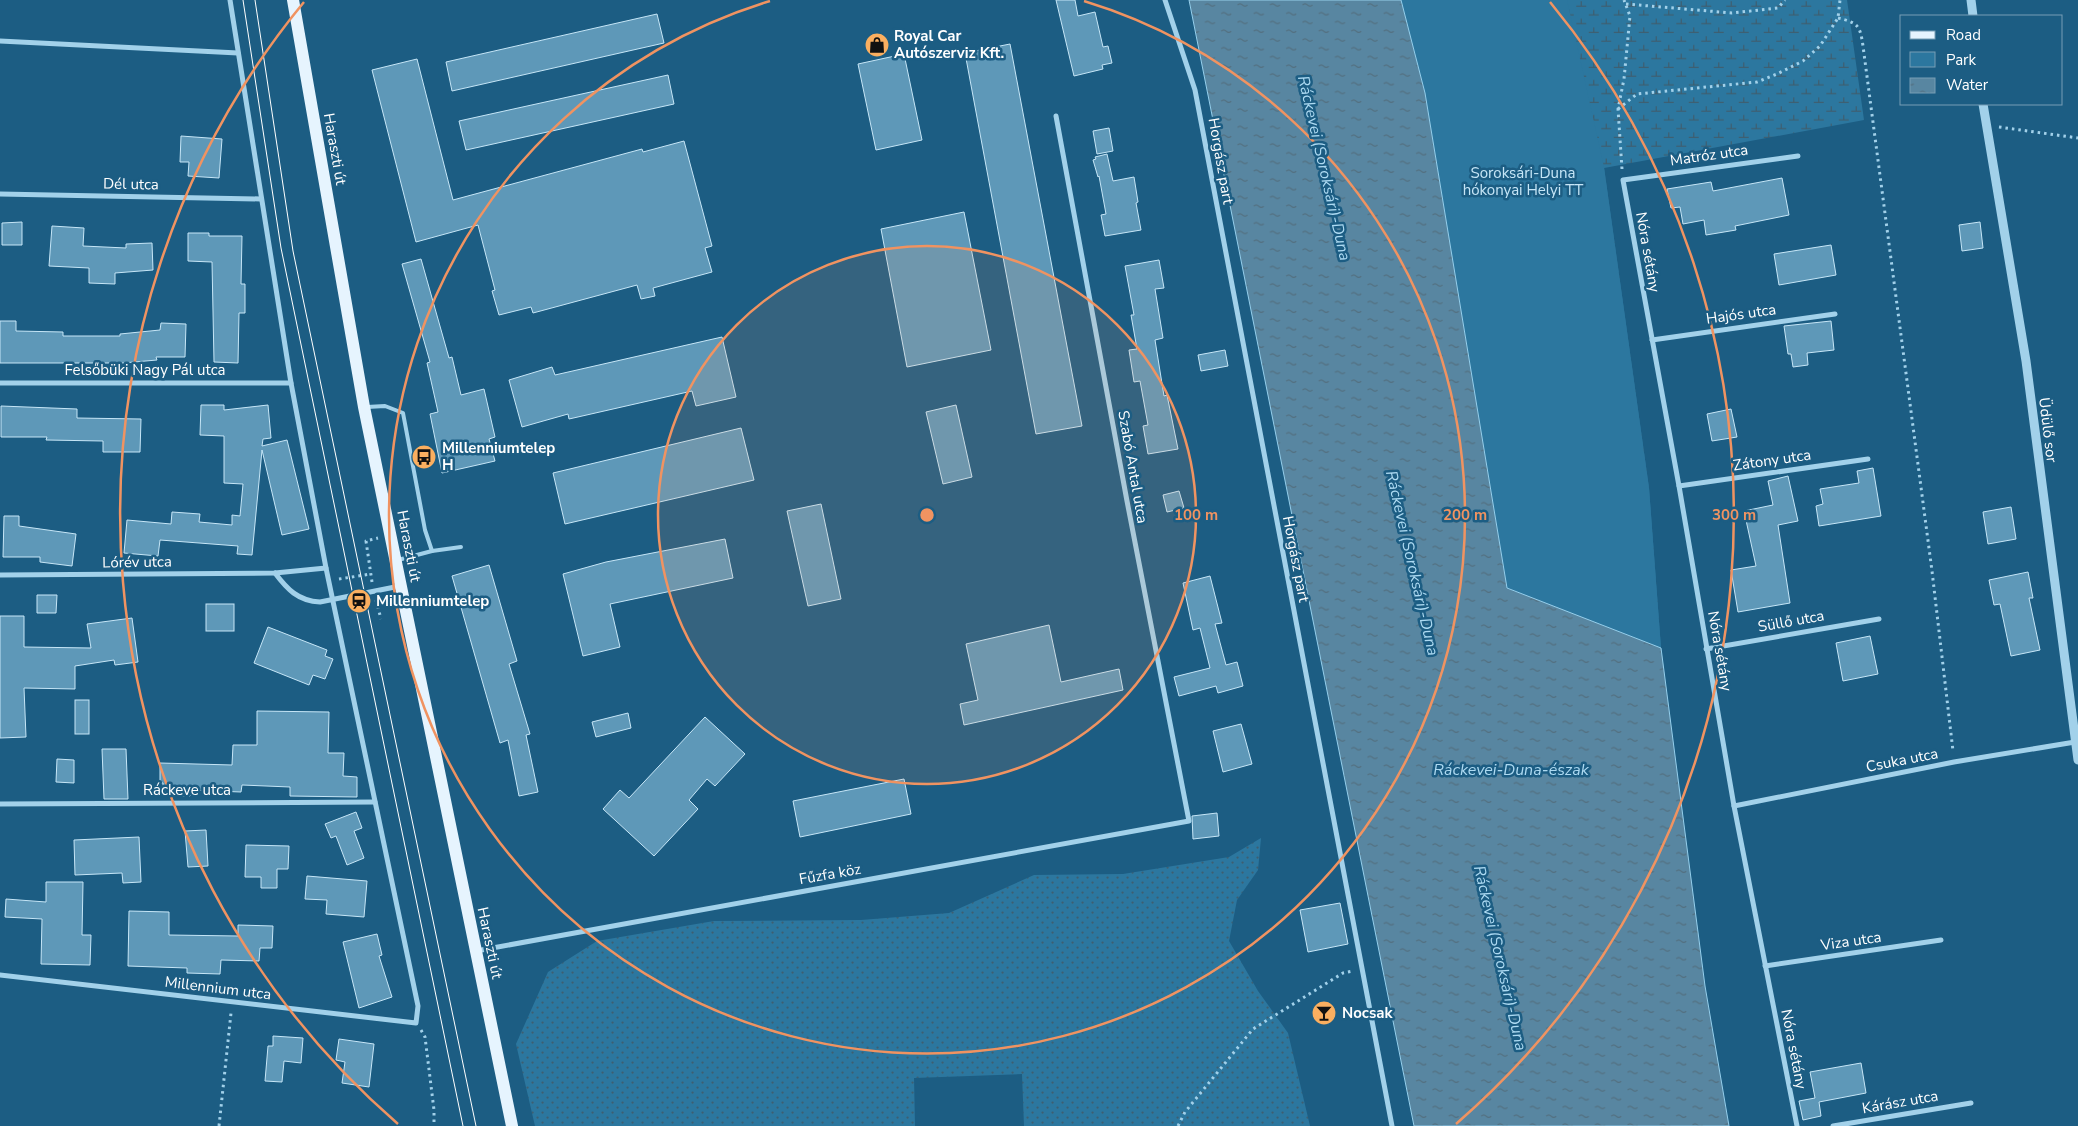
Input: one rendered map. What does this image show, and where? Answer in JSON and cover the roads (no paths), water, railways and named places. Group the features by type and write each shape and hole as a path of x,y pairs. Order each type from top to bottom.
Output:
{"main road":[{"name":"Haraszti út","path":"293,0 364,407 512,1126"}],"street":[{"path":"230,0 291,383 326,568 375,802"},
{"name":"Horgász part","path":"1165,0 1196,90 1392,1126"},
{"path":"1971,0 1973,15"},
{"path":"0,41 238,53"},
{"name":"Üdülő sor","path":"1984,105 2026,361 2078,760"},
{"name":"Szabó Antal utca","path":"1056,116 1126,501 1188,821"},
{"name":"Matróz utca","path":"1623,180 1798,156"},
{"name":"Nóra sétány","path":"1623,180 1679,486 1734,806 1796,1126"},
{"name":"Dél utca","path":"0,194 261,200"},
{"name":"Hajós utca","path":"1652,340 1835,314"},
{"name":"Felsőbüki Nagy Pál utca","path":"0,382 291,383"},
{"name":"Zátony utca","path":"1679,486 1868,459"},
{"name":"Lórév utca","path":"0,576 275,573 326,568"},
{"path":"275,573 286,588 299,597 310,601 320,602 400,586"},
{"name":"Süllő utca","path":"1706,649 1879,619"},
{"name":"Csuka utca","path":"1734,806 1954,762 2075,742"},
{"name":"Ráckeve utca","path":"0,804 375,802"},
{"name":"Millennium utca","path":"0,975 416,1024 418,1006 375,802"},
{"name":"Fűzfa köz","path":"475,951 1188,821"},
{"name":"Viza utca","path":"1765,966 1941,940"},
{"name":"Kárász utca","path":"1833,1126 1972,1102"}],"lane":[{"path":"364,407 385,406 403,413 425,530 432,551"},
{"path":"395,561 432,551 461,547"}],"water":[{"name":"Ráckevei-Duna-észak","path":"1189,0 1401,0 1425,93 1507,588 1661,648 1705,986 1729,1126 1414,1126"}],"tram line":[{"path":"243,0 281,248 463,1126"},
{"path":"255,0 293,251 476,1126"}],"place":[{"name":"Royal Car Autószerviz Kft.","path":"877,45"},
{"name":"Millenniumtelep H","path":"424,457"},
{"name":"Millenniumtelep","path":"359,601"},
{"name":"Nocsak","path":"1324,1013"}],"water label":[{"name":"Ráckevei (Soroksári)-Duna","path":"1325,168"},
{"name":"Ráckevei (Soroksári)-Duna","path":"1413,563"},
{"name":"Ráckevei (Soroksári)-Duna","path":"1501,958"}],"park label":[{"name":"Soroksári-Duna hókonyai Helyi TT","path":"1523,182"}]}
